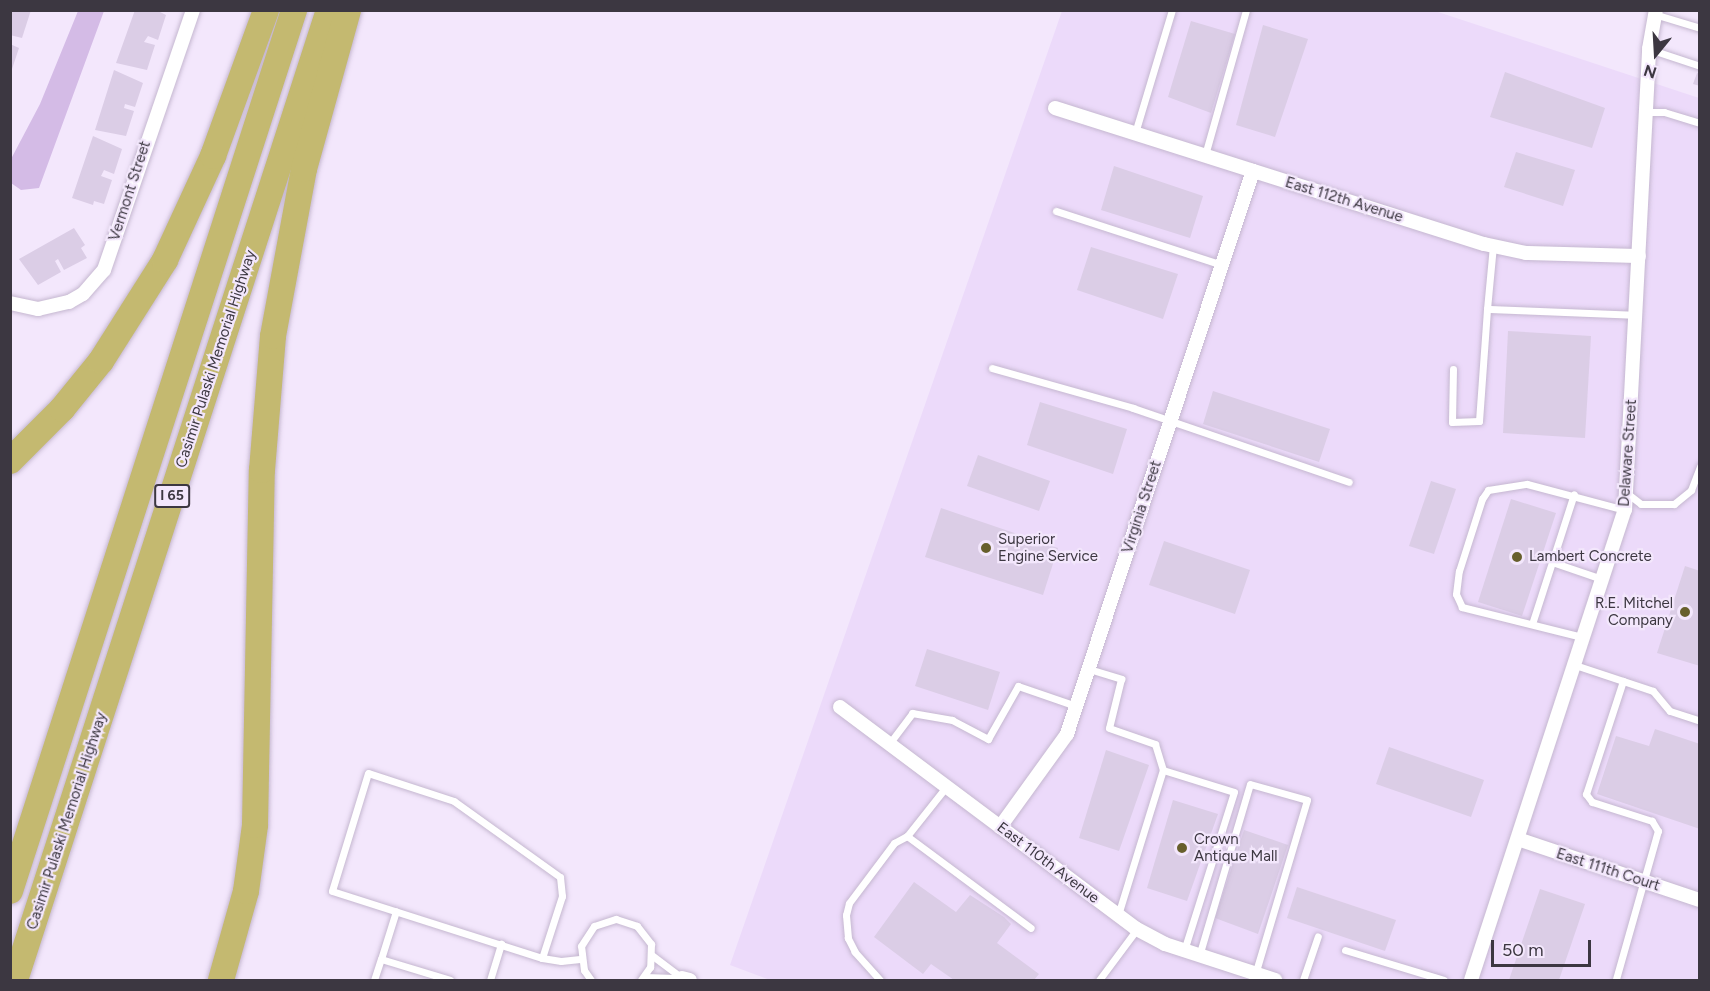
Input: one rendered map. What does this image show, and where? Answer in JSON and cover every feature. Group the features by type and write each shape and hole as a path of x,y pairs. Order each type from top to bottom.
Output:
{"highway":[{"path":"10,461 54,418 101,361 165,260 213,156 266,10"},
{"name":"I 65","path":"10,891 294,10"},
{"name":"Casimir Pulaski Memorial Highway","path":"15,981 329,10"},
{"path":"221,981 246,891 255,825 262,470 273,336 304,169 348,10"}],"street":[{"name":"Vermont Street","path":"10,303 38,309 69,302 83,294 104,270 193,10"},
{"name":"Delaware Street","path":"1472,981 1625,510 1649,49 1655,12"},
{"name":"East 112th Avenue","path":"1055,108 1493,246 1526,254 1639,256"},
{"name":"Virginia Street","path":"1000,827 1067,734 1253,171"},
{"name":"East 110th Avenue","path":"840,707 1137,929 1184,951 1275,981"},
{"name":"East 111th Court","path":"1518,839 1699,900"}],"lane":[{"path":"1135,133 1172,10"},
{"path":"1205,155 1246,10"},
{"path":"1655,12 1700,28"},
{"path":"1649,49 1700,66"},
{"path":"1646,112 1664,112 1700,123"},
{"path":"1056,211 1222,265"},
{"path":"1453,369 1452,422 1479,421 1493,246"},
{"path":"1487,309 1636,315"},
{"path":"992,368 1349,482"},
{"path":"1627,491 1641,504 1674,504 1691,490 1700,466"},
{"path":"1582,638 1532,624 1515,623 1462,607 1456,594 1459,571 1482,499 1488,490 1527,484 1574,494 1625,510"},
{"path":"1532,624 1574,494"},
{"path":"1552,562 1602,579"},
{"path":"1575,665 1653,691 1670,711 1700,721"},
{"path":"1089,669 1121,679 1109,729 1155,744 1163,770 1118,915"},
{"path":"1616,979 1658,831 1652,821 1592,802 1586,794 1623,681"},
{"path":"889,744 912,713 952,720 988,739 1018,686 1076,706"},
{"path":"1163,770 1234,792 1184,951"},
{"path":"542,958 562,896 560,877 454,801 368,773 332,891 542,958 561,961 580,958"},
{"path":"1199,956 1250,784 1307,800 1255,974"},
{"path":"880,981 855,952 848,938 846,915 849,903 894,843 907,836 946,787"},
{"path":"907,836 1031,928"},
{"path":"1216,848 1229,853"},
{"path":"374,981 396,911"},
{"path":"591,981 580,958 586,935 594,926 616,919 637,926 645,934 652,955 686,979"},
{"path":"1099,981 1137,929"},
{"path":"1303,981 1318,936"},
{"path":"490,981 501,944"},
{"path":"1346,950 1444,981"},
{"path":"652,955 643,979 686,979"},
{"path":"381,959 431,978 450,981"}],"shaded area":[{"path":"78,11 104,11 39,188 21,190 11,183 11,159 40,104"},
{"path":"1062,11 1435,11 1699,98 1699,980 770,980 730,965"}],"building":[{"path":"10,10 31,10 22,38 10,35"},
{"path":"135,10 156,10 166,15 158,40 148,36 144,42 155,45 147,70 116,63"},
{"path":"1191,21 1235,34 1211,113 1168,97"},
{"path":"1263,25 1308,39 1275,137 1236,125"},
{"path":"10,44 19,48 11,72 10,72"},
{"path":"114,70 143,83 135,107 125,104 124,108 134,111 126,136 95,130"},
{"path":"1505,72 1605,108 1592,148 1490,117"},
{"path":"1697,73 1700,74 1700,86 1693,84"},
{"path":"93,136 122,149 114,174 104,170 101,176 112,180 104,204 94,201 93,205 72,198"},
{"path":"1516,152 1575,170 1563,206 1504,187"},
{"path":"1114,166 1203,196 1190,238 1101,210"},
{"path":"74,228 85,245 81,248 87,258 64,270 58,259 55,261 61,272 38,285 19,259"},
{"path":"1091,247 1178,274 1163,319 1077,290"},
{"path":"1508,331 1591,336 1585,438 1503,433"},
{"path":"1213,391 1330,429 1319,462 1203,424"},
{"path":"1040,402 1127,429 1113,474 1027,445"},
{"path":"978,455 1050,481 1039,511 967,486"},
{"path":"1431,481 1456,489 1434,554 1409,546"},
{"name":"Lambert Concrete","path":"1511,499 1556,513 1522,616 1478,602"},
{"path":"941,508 1058,548 1043,595 925,557"},
{"path":"1164,541 1250,570 1235,614 1149,585"},
{"name":"R.E. Mitchel Company","path":"1685,566 1700,571 1700,666 1657,653"},
{"path":"927,649 1000,672 988,710 915,686"},
{"path":"1655,729 1700,744 1700,829 1597,794 1616,736 1649,746"},
{"path":"1389,747 1484,780 1471,817 1376,784"},
{"path":"1106,750 1149,765 1119,851 1079,838"},
{"path":"1173,800 1218,814 1187,901 1147,888"},
{"path":"1244,830 1288,845 1258,934 1215,918"},
{"path":"914,882 956,912 970,895 1004,917 1011,924 997,943 1039,974 1034,980 954,980 931,964 923,974 874,937"},
{"path":"1297,887 1396,920 1385,951 1287,918"},
{"path":"1540,889 1585,904 1559,980 1509,980"}],"place":[{"name":"Superior Engine Service","path":"986,548"},
{"name":"Lambert Concrete","path":"1517,557"},
{"name":"R.E. Mitchel Company","path":"1685,612"},
{"name":"Crown Antique Mall","path":"1182,848"}]}
